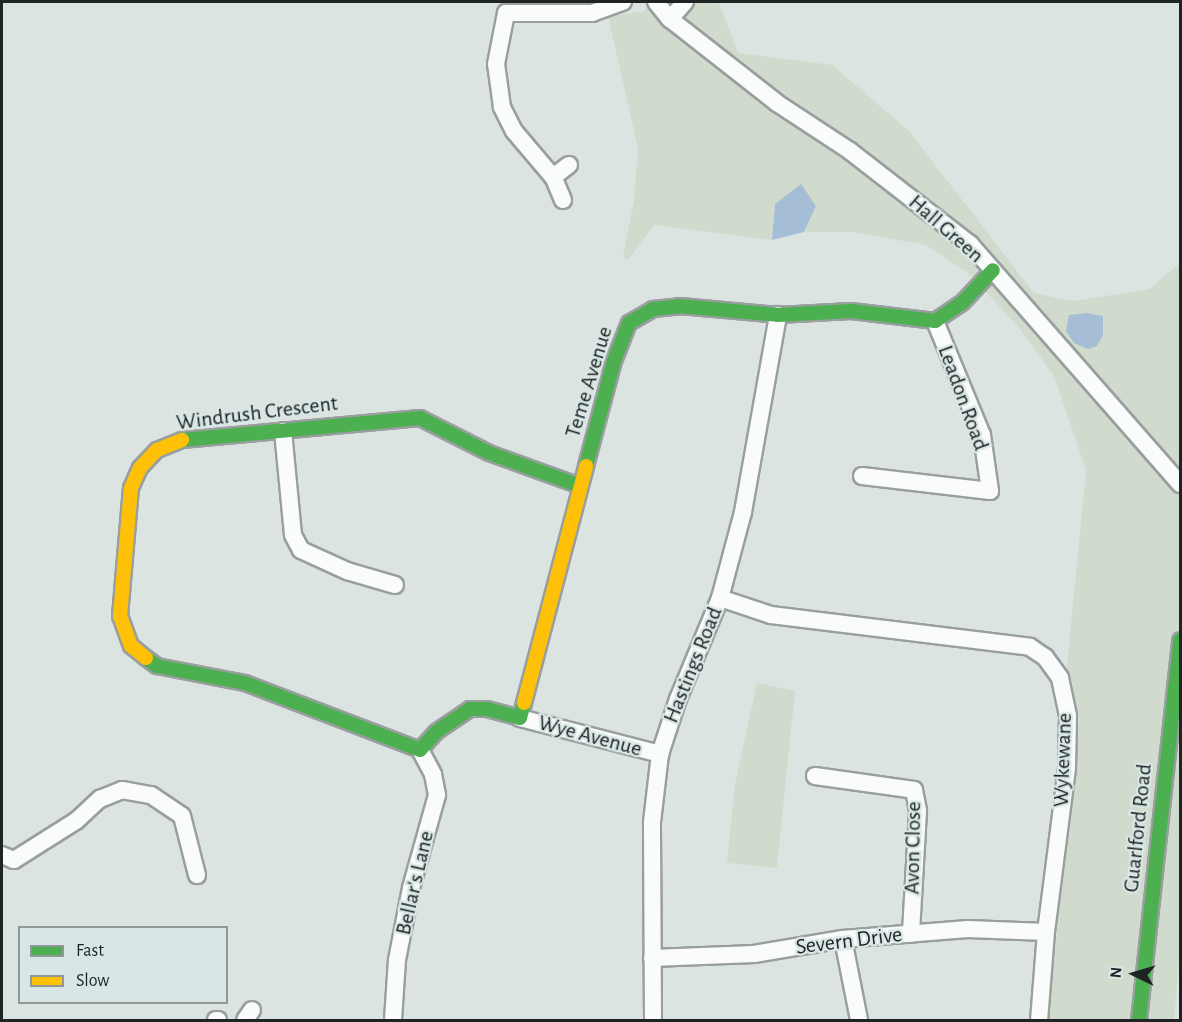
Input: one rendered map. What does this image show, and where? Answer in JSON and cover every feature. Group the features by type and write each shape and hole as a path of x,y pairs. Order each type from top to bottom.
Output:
{"street":[{"path":"562,200 553,177 514,131 502,107 496,64 504,7 592,13 622,2"},
{"name":"Hall Green","path":"656,2 670,19 777,103 819,129 946,224 993,270 1180,484"},
{"path":"670,19 685,2"},
{"path":"553,177 568,165"},
{"path":"935,321 962,303 993,270"},
{"name":"Teme Avenue","path":"520,718 614,361 629,322 653,309 680,306 777,315 851,311 893,319 935,321"},
{"name":"Hastings Road","path":"653,1020 652,822 660,754 678,699 720,597 743,512 777,315"},
{"name":"Leadon Road","path":"862,476 990,491 982,435 935,321"},
{"name":"Windrush Crescent","path":"420,750 245,683 157,666 141,657 128,639 120,615 131,488 140,468 157,450 182,440 283,431 367,420 420,418 489,453 580,486"},
{"path":"283,431 293,535 301,550 346,571 394,585"},
{"name":"Wykewane","path":"720,597 771,615 1030,647 1045,657 1060,678 1068,716 1067,768 1046,932 1039,1020"},
{"name":"Guarlford Road","path":"1139,1020 1180,639"},
{"path":"420,750 436,732 470,709 487,709 520,718"},
{"name":"Wye Avenue","path":"520,718 660,754"},
{"name":"Bellar's Lane","path":"393,1020 397,960 411,888 437,795 433,774 420,750"},
{"name":"Avon Close","path":"815,776 914,790 918,811 911,934"},
{"path":"8,858 76,821 100,799 122,790 151,795 182,816 197,875"},
{"name":"Severn Drive","path":"652,958 754,954 843,939 968,929 1046,932"},
{"path":"843,939 859,1020"}],"green space":[{"path":"654,2 719,2 738,53 832,65 909,131 1034,293 1073,301 1149,289 1180,263 1180,953 1174,1020 1048,1020 1079,718 1067,666 1086,470 1054,376 1016,324 968,273 926,245 852,232 804,232 816,206 775,204 772,240 654,225 628,260 623,256 634,200 638,148 608,17 644,11"},
{"path":"757,683 795,691 777,868 727,863 735,784"}],"water":[{"path":"801,184 816,206 804,232 772,240 775,204"},
{"path":"1087,313 1103,316 1103,335 1097,346 1088,349 1074,343 1066,331 1069,315"}],"traffic: fast":[{"path":"586,466 614,361 629,323 653,309 680,306 778,315 851,311 935,321 962,303 993,270"},
{"path":"182,440 420,418 489,453 580,486"},
{"path":"1139,1020 1180,640"},
{"path":"146,658 157,666 245,683 420,750 436,732 470,709 487,709 520,718 524,703"}],"traffic: slow":[{"path":"146,658 131,646 120,616 131,488 140,468 157,450 182,440"},
{"path":"524,703 586,466"}]}
